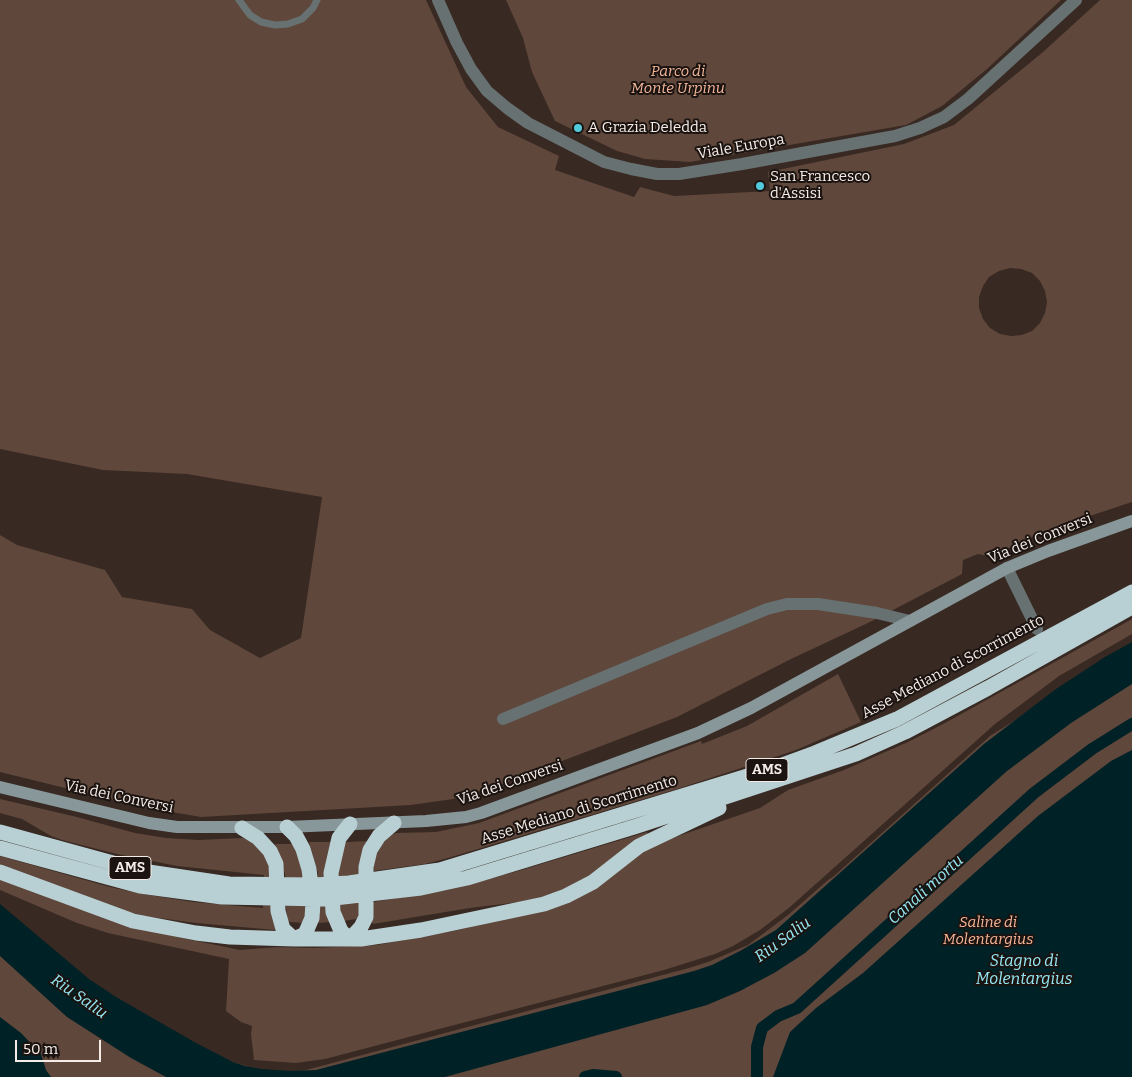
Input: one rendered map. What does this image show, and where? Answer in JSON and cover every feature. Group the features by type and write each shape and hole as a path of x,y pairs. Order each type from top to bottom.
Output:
{"highway":[{"name":"Asse Mediano di Scorrimento","path":"376,887 481,859 815,754 897,719 1132,592"},
{"name":"Asse Mediano di Scorrimento","path":"0,848 140,886 222,897 314,885 421,888 467,878 724,798 856,754 905,732 988,688 1132,607"},
{"path":"0,872 133,921 196,933 230,937 294,940 350,939 421,930 544,904 566,896 593,882 639,846 718,810 724,798"},
{"path":"350,939 361,927 366,917 366,867 370,850 379,836 394,823"},
{"path":"350,824 338,838 331,872 333,912 341,932 350,939"},
{"path":"287,827 296,836 303,849 309,869 313,902 312,918 304,934 294,940"},
{"path":"242,828 258,838 270,851 276,864 278,911 283,928 294,940"},
{"name":"Asse Mediano di Scorrimento","path":"0,832 142,871 264,891"}],"street":[{"name":"Viale Europa","path":"438,0 471,69 487,91 507,108 528,123 604,162 657,174 679,174 895,136 944,117 968,99 1076,0"},
{"name":"Via dei Conversi","path":"0,787 149,823 177,827 242,828 394,823 449,820 481,813 698,733 751,708 1007,568 1132,520"},
{"path":"1007,568 1037,629"},
{"path":"503,719 767,608 787,604 818,604 877,612 910,621"}],"lane":[{"path":"239,0 250,15 261,22 275,26 288,24 302,18 313,8 317,0"}],"green space":[{"path":"0,0 426,0 466,87 498,127 559,156 555,170 634,197 640,187 674,196 770,191 768,172 904,144 954,125 1043,52 1100,0 1132,0 1132,502 1042,532 991,557 978,554 963,560 962,574 870,622 791,659 677,717 502,784 453,799 411,805 201,817 142,807 0,772 0,535 17,545 105,570 122,597 192,609 210,630 260,658 301,638 322,497 187,474 103,470 0,449","holes":["1010,268 1032,273 1040,281 1045,291 1047,302 1045,313 1040,323 1032,331 1022,335 1000,334 990,328 983,319 979,308 979,297 989,277 999,271"]},
{"name":"Parco di Monte Urpinu","path":"506,0 1061,0 987,69 942,106 906,125 690,162 645,159 617,151 555,121 532,72 523,38"},
{"path":"1132,619 1132,634 1059,676 995,724 790,907 760,930 733,946 715,954 664,970 325,1059 296,1063 254,1060 252,1026 241,1022 226,1011 229,959 108,933 77,923 0,890 0,878 118,922 240,950 278,947 313,948 377,945 458,930 542,910 661,842 760,808 788,790 844,770 908,742"},
{"name":"Saline di Molentargius","path":"1132,647 1132,1077 0,1077 0,919 95,988 217,1055 263,1071 292,1072 306,1070 689,968 748,945 788,915 834,876 990,736"},
{"path":"838,674 861,722 796,750 677,789 448,858 425,864 373,871 376,852 389,836 396,833 436,832 479,823 701,741 702,744 747,726"},
{"path":"0,799 135,833 166,838 199,840 243,838 253,841 268,854 277,928 275,930 196,923 144,916 117,909 0,866 0,856 110,887 143,894 193,902 263,908 264,875 177,866 117,854 62,840 51,836 22,819 0,813"},
{"path":"647,832 648,835 591,875 559,893 520,902 373,924 371,921 373,902 447,890 518,871"},
{"path":"369,841 362,918 344,921 338,901 337,872 343,844 346,842"},
{"path":"309,842 332,842 331,922 319,923 317,921 319,907 318,873"},
{"path":"275,844 294,844 307,874 305,923 290,922 288,920 285,874"}],"water":[{"name":"Riu Saliu","path":"1132,642 1132,684 1071,723 1007,771 805,953 774,973 740,991 707,1005 445,1077 166,1077 131,1058 67,1017 0,956 0,904 89,979 116,997 196,1043 245,1066 291,1071 316,1070 694,971 712,965 740,951 776,930 984,744 1056,689"},
{"name":"Stagno di Molentargius","path":"1132,750 1132,1077 773,1077 790,1032 816,1008 863,973 1038,816 1111,761"},
{"path":"0,1017 21,1033 41,1054 46,1070 51,1077 0,1077"}],"waterway":[{"name":"Canali mortu","path":"757,1077 757,1047 762,1028 778,1016 797,1008 1034,793 1092,749 1132,724"},
{"name":"Canali mortu","path":"585,1077 593,1075 616,1077"}],"place":[{"name":"A Grazia Deledda","path":"578,128"},
{"name":"San Francesco d'Assisi","path":"760,186"}]}
